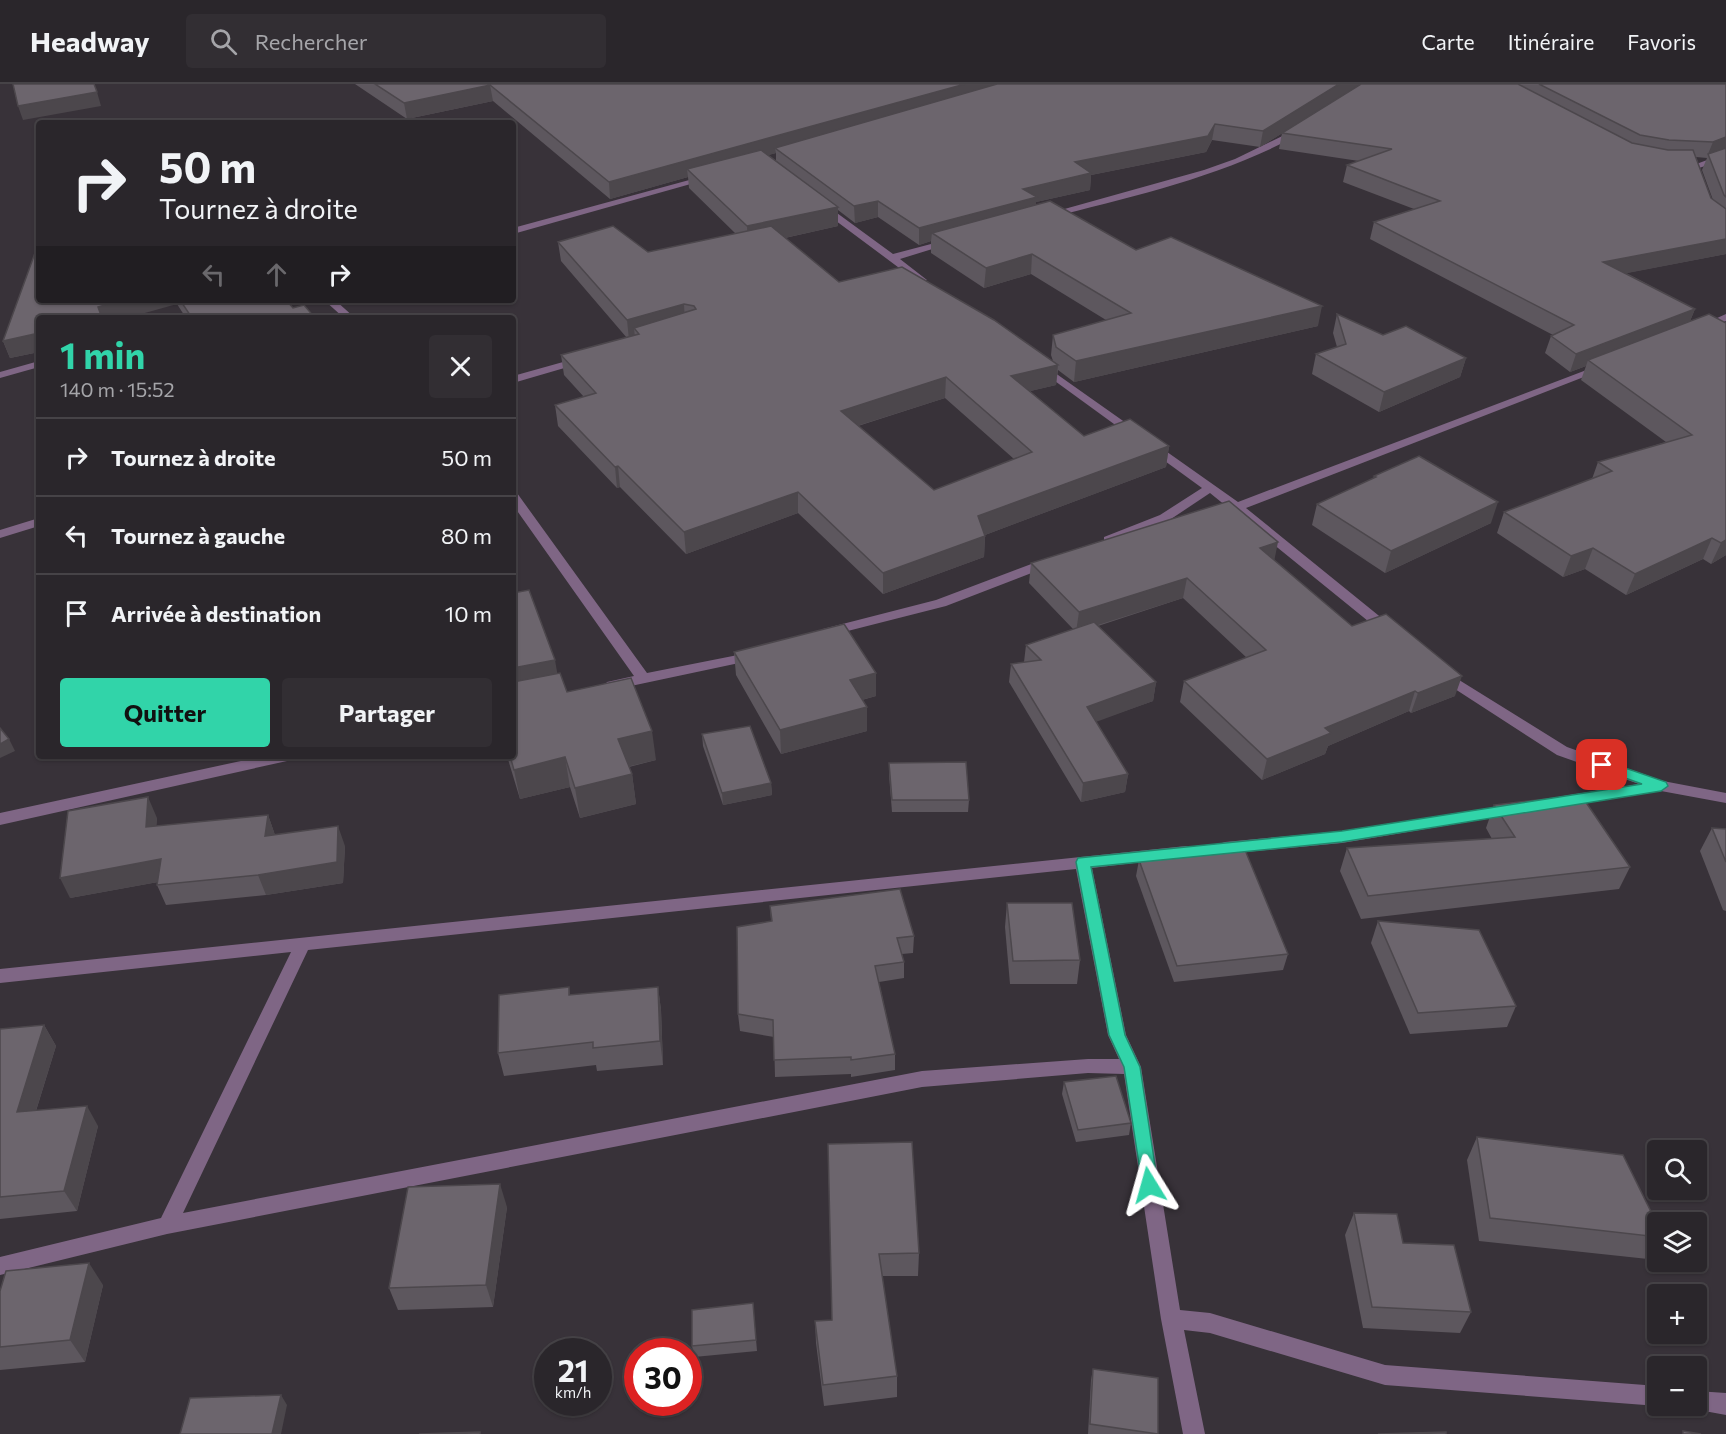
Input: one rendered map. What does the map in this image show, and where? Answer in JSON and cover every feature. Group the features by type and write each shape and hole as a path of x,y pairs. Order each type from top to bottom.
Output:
{"street":[{"path":"1040,217 1200,174 1269,149 1308,125"},
{"path":"1702,191 1694,168 1726,156"},
{"path":"1686,162 1706,162"},
{"path":"516,230 717,175"},
{"path":"818,204 929,286"},
{"path":"891,258 959,239"},
{"path":"332,303 346,315"},
{"path":"1693,331 1726,318"},
{"path":"1026,356 1237,507 1404,643"},
{"path":"516,379 591,357"},
{"path":"1237,507 1616,362"},
{"path":"0,375 36,365"},
{"path":"1101,543 1164,518 1210,488"},
{"path":"516,500 644,678"},
{"path":"0,534 36,523"},
{"path":"811,639 843,627 941,603 1067,555"},
{"path":"600,687 770,651"},
{"path":"1432,666 1450,681 1562,751 1661,786 1726,798"},
{"path":"0,819 273,759"},
{"path":"0,976 1083,862 1342,837 1661,786"},
{"path":"1083,862 1117,1035 1132,1067 1171,1319 1194,1434"},
{"path":"168,1225 303,944"},
{"path":"0,1266 168,1225 922,1079 1088,1066 1132,1067"},
{"path":"1171,1319 1210,1323 1385,1375 1647,1395"},
{"path":"1707,1402 1726,1404"}],"building":[{"path":"13,84 94,84 97,92 18,106"},
{"path":"375,84 965,84 609,182 490,85 404,103"},
{"path":"997,84 1339,84 1263,131 1215,124 1208,136 1075,162 1091,173 1023,189 1037,197 919,228 878,201 854,206 775,148"},
{"path":"1361,84 1518,84 1632,143 1668,150 1693,150 1711,198 1726,209 1726,239 1603,262 1695,309 1576,354 1551,336 1574,325 1374,222 1440,201 1347,165 1392,149 1282,133"},
{"path":"1539,84 1726,84 1726,137 1713,142 1669,140 1640,135"},
{"path":"1726,148 1726,197 1708,154"},
{"path":"761,150 838,207 747,226 687,169"},
{"path":"1050,201 1136,250 1171,237 1322,306 1076,361 1056,347 1053,335 1131,313 1032,254 986,268 932,233"},
{"path":"613,226 648,252 771,226 839,282 902,267 994,320 1058,365 1011,376 1084,436 1130,419 1169,446 978,516 985,536 883,573 798,492 684,532 618,466 615,467 555,405 596,393 561,355 639,334 634,328 696,309 694,306 684,304 627,320 558,242","holes":["946,377 1032,452 934,490 841,411"]},
{"path":"35,253 36,303 112,303 98,307 101,315 36,315 36,334 3,341"},
{"path":"182,303 289,303 293,308 304,305 312,315 190,315"},
{"path":"1337,314 1383,335 1406,326 1466,358 1384,392 1316,354 1346,344"},
{"path":"1709,314 1726,323 1726,540 1721,543 1712,538 1635,574 1593,548 1571,556 1504,512 1612,471 1598,462 1692,435 1588,360"},
{"path":"1419,456 1498,502 1391,551 1317,504 1376,477 1374,476"},
{"path":"1229,501 1278,542 1260,548 1352,626 1386,614 1462,676 1418,693 1415,691 1325,728 1331,733 1267,759 1184,681 1266,650 1187,578 1079,612 1031,563"},
{"path":"529,590 555,660 516,667 516,592"},
{"path":"1094,622 1156,682 1087,707 1128,774 1083,783 1011,664 1041,660 1026,645"},
{"path":"844,624 876,673 850,680 867,707 780,730 734,652"},
{"path":"560,673 567,692 631,678 652,731 618,739 632,774 575,788 565,757 514,770 511,759 516,759 516,681"},
{"path":"750,726 771,783 722,793 702,734"},
{"path":"0,728 9,739 0,744"},
{"path":"966,762 969,800 892,800 889,763"},
{"path":"1581,795 1630,867 1368,896 1347,848 1515,837 1494,805"},
{"path":"148,797 146,827 268,815 265,836 338,826 337,862 258,875 157,885 161,859 60,878 68,811"},
{"path":"1712,828 1726,829 1726,862"},
{"path":"1243,845 1288,954 1177,966 1139,860 1176,852"},
{"path":"900,889 914,936 897,938 904,962 875,966 895,1054 851,1060 851,1057 774,1060 773,1020 738,1014 737,927 772,921 770,906"},
{"path":"1007,903 1072,903 1080,960 1013,961"},
{"path":"1378,921 1479,930 1516,1006 1418,1013"},
{"path":"569,987 569,995 658,987 660,1041 593,1048 593,1042 498,1053 499,995"},
{"path":"44,1025 17,1112 87,1106 64,1191 0,1197 0,1029"},
{"path":"1116,1076 1131,1123 1078,1130 1064,1082"},
{"path":"1477,1137 1623,1155 1651,1212 1647,1212 1647,1236 1490,1218"},
{"path":"912,1142 919,1253 879,1254 897,1376 823,1385 815,1321 832,1320 828,1144"},
{"path":"500,1184 486,1285 389,1288 408,1187"},
{"path":"1354,1213 1397,1214 1403,1243 1454,1245 1471,1312 1372,1307"},
{"path":"89,1263 70,1340 0,1347 0,1291 6,1271"},
{"path":"753,1303 756,1340 702,1345 702,1338 692,1338 692,1310"},
{"path":"1093,1369 1158,1378 1158,1434 1090,1424"},
{"path":"281,1395 272,1434 180,1434 190,1398"},
{"path":"1683,1431 1701,1434 1683,1434"},
{"path":"480,1432 480,1434 419,1434"},
{"path":"1446,1432 1446,1434 1378,1434"}],"route":[{"path":"1149,1185 1132,1067 1117,1035 1083,862 1342,837 1661,786 1602,765"}]}
